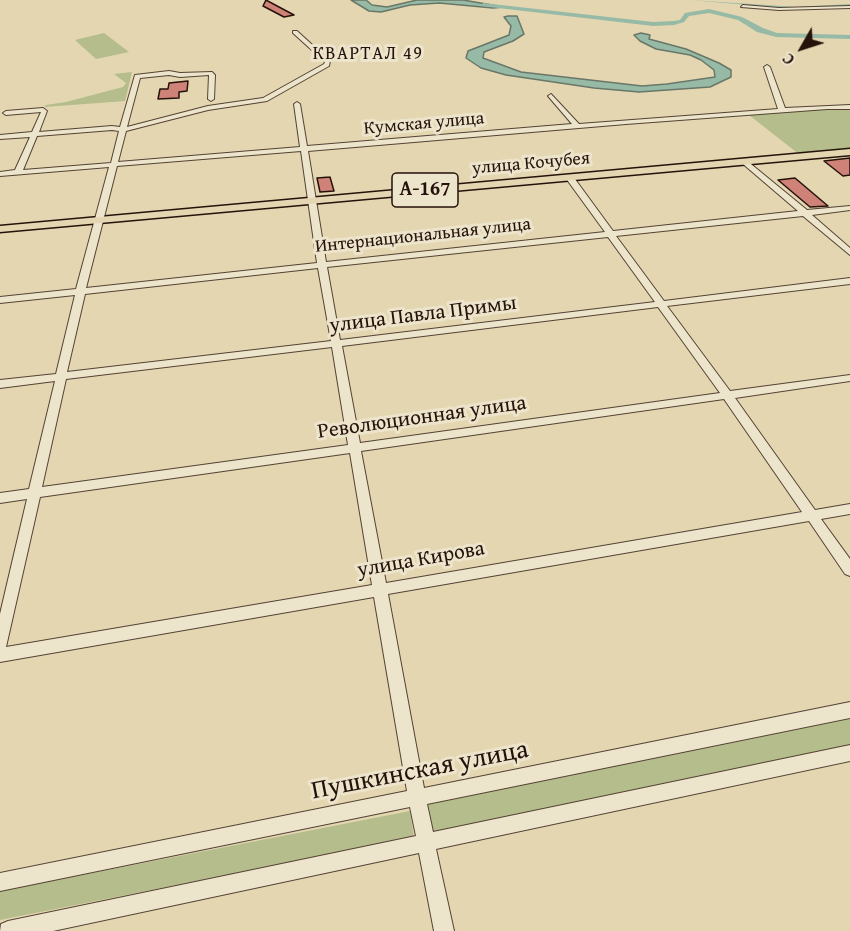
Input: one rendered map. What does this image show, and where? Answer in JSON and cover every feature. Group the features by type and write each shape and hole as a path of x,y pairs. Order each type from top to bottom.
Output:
{"main road":[{"name":"улица Кочубея","path":"0,229 850,152"}],"street":[{"path":"743,6 779,9 850,7"},
{"path":"0,137 112,128 123,130 208,108 265,100 327,65 328,62 296,32"},
{"path":"767,67 782,110"},
{"path":"0,645 81,289 137,76 205,72 212,75 211,99"},
{"path":"551,96 578,126"},
{"path":"297,104 336,343 417,798 444,931"},
{"name":"Кумская улица","path":"0,174 578,126 850,107"},
{"path":"6,113 41,109 44,111 18,173"},
{"path":"746,162 850,252"},
{"path":"569,177 850,570"},
{"name":"Интернациональная улица","path":"0,300 81,289 850,208"},
{"name":"улица Павла Примы","path":"0,384 850,281"},
{"name":"Революционная улица","path":"0,498 850,378"},
{"name":"улица Кирова","path":"0,655 850,509"},
{"name":"Пушкинская улица","path":"0,882 850,710"},
{"path":"8,931 850,753"}],"shaded area":[{"path":"351,0 366,0 372,5 387,7 417,0 463,0 504,7 439,3 410,5 381,12 369,11"},
{"path":"517,16 524,34 513,41 484,52 483,58 521,72 642,86 715,77 714,70 701,60 690,55 656,49 640,41 634,35 641,33 650,35 649,39 686,49 719,63 731,70 731,77 710,87 639,92 506,75 481,68 466,58 468,51 509,35 511,26 504,17"},
{"path":"104,33 129,52 96,59 75,40"},
{"path":"132,72 125,101 44,107 123,87 126,83 114,74"},
{"path":"850,109 850,150 800,155 749,115"},
{"path":"850,718 850,746 432,834 425,804"},
{"path":"410,811 414,838 0,920 0,891"}],"building":[{"path":"266,0 294,15 284,17 263,6"},
{"path":"188,81 187,91 179,92 179,98 158,99 160,89 168,89 169,83"},
{"path":"850,158 850,175 843,176 824,161"},
{"path":"330,177 334,191 320,192 317,178"},
{"path":"795,178 828,206 810,207 778,180"}],"waterway":[{"path":"692,0 796,8 850,5"},
{"path":"483,5 653,24 674,23 682,21 687,14 709,11 740,18 760,30 776,35 850,37"}],"district":[{"name":"КВАРТАЛ 49","path":"368,54"}]}
